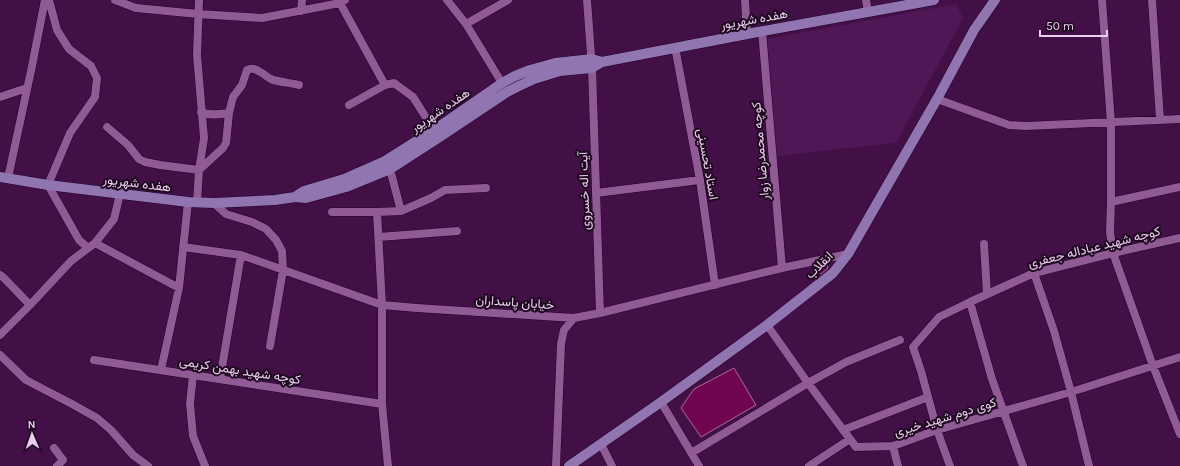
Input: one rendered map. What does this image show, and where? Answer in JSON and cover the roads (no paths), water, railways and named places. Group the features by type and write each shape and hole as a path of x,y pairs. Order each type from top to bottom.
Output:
{"main road":[{"name":"هفده شهریور","path":"4,178 48,185 193,202 214,203 275,200 295,197 306,198 346,187 390,168 507,92 534,79 560,71 675,47 934,0"},
{"name":"انقلاب","path":"569,466 661,402 833,273 848,254 974,30 995,0"},
{"name":"هفده شهریور","path":"295,197 304,191 344,179 385,161 434,130 502,83 530,70 555,63 592,64"}],"street":[{"path":"4,178 32,71 45,0"},
{"path":"49,0 57,30 69,49 91,66 97,78 95,97 70,133 48,185 68,218 79,240 88,248"},
{"path":"115,0 136,8 262,18 343,2 385,85"},
{"path":"161,370 179,288 183,247 193,202 204,138 197,55 199,0"},
{"path":"301,11 302,0"},
{"path":"447,0 466,24 502,83"},
{"path":"466,24 508,0"},
{"name":"آیت اله خسروی","path":"587,0 592,64 600,313"},
{"path":"745,0 746,34"},
{"path":"866,0 868,12"},
{"path":"1102,0 1111,123 1110,232 1113,252 1153,366 1180,434"},
{"path":"1152,0 1160,119"},
{"name":"کوچه محمدرضا زوار","path":"762,31 782,268"},
{"name":"استاد تحسینی","path":"675,47 700,180 715,285"},
{"path":"107,127 128,145 139,159 145,162 160,166 199,170 223,148 226,143 229,114 233,97 242,85 247,70 255,69 272,79 299,85"},
{"path":"349,105 385,85 394,83 413,98 434,130"},
{"path":"0,97 27,88"},
{"path":"937,98 1009,126 1180,119"},
{"path":"201,112 212,115 229,114"},
{"path":"390,168 401,211"},
{"path":"596,193 700,180"},
{"path":"1111,202 1180,187"},
{"path":"332,212 401,211 446,190 486,188"},
{"path":"0,335 71,261 96,243 114,219 120,194"},
{"path":"214,203 226,214 252,222 266,229 276,240 282,250 283,270 270,346"},
{"path":"377,212 382,305 382,404 388,466"},
{"path":"379,237 457,231"},
{"name":"کوچه شهید عباداله جعفری","path":"950,466 937,430 913,348 939,318 1034,273 1113,252 1180,238"},
{"path":"96,243 179,288"},
{"path":"984,244 987,294"},
{"name":"خیابان پاسداران","path":"183,247 241,255 382,305 574,318 600,313 782,268 848,254"},
{"path":"220,379 241,255"},
{"path":"1034,273 1054,330 1089,466"},
{"path":"0,275 30,305"},
{"path":"970,302 992,379 1023,466"},
{"path":"556,466 561,344 564,330 574,318"},
{"path":"767,324 808,383 850,439 810,466"},
{"path":"691,453 846,362 900,340"},
{"path":"0,355 26,380 97,418 112,430 133,455 148,466"},
{"name":"کوی دوم شهید خیری","path":"850,439 856,447 893,446 937,430 1071,392 1180,357"},
{"name":"کوچه شهید بهمن کریمی","path":"94,360 382,404"},
{"path":"193,375 190,404 193,436 205,466"},
{"path":"844,430 928,397"},
{"path":"661,402 699,466"},
{"path":"601,444 612,466"},
{"path":"893,446 898,466"},
{"path":"54,448 63,460 57,466"}]}
